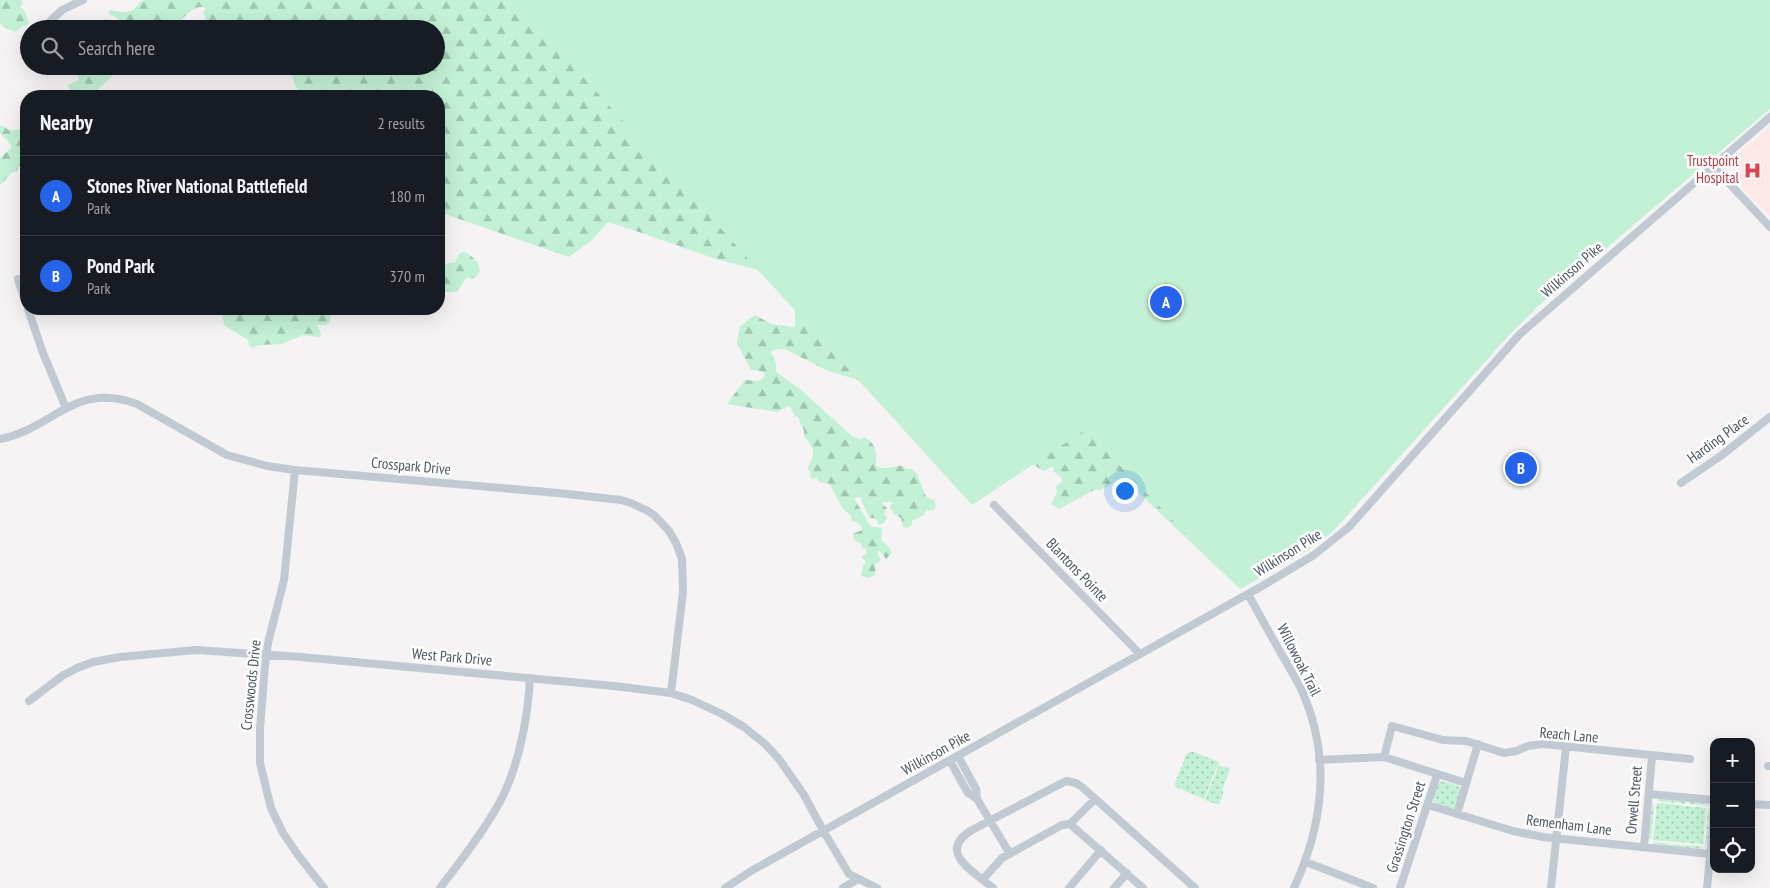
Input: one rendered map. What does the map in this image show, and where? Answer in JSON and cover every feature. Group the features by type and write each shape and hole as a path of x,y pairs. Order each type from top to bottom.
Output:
{"street":[{"path":"51,20 62,10 83,0"},
{"name":"Wilkinson Pike","path":"726,888 751,871 824,832 1306,560 1341,534 1520,334 1770,117"},
{"path":"1713,166 1770,227"},
{"path":"18,279 20,285"},
{"path":"30,315 43,353 66,408"},
{"name":"Crosspark Drive","path":"0,439 32,428 66,408 89,399 109,397 137,404 227,456 267,466 558,493 631,502 655,516 676,543 682,559 684,583 672,693"},
{"name":"Harding Place","path":"1680,483 1722,455 1770,417"},
{"name":"Crosswoods Drive","path":"295,470 284,580 267,654 260,729 260,763 271,808 283,833 324,888"},
{"name":"Blantons Pointe","path":"994,505 1140,654"},
{"name":"Willowoak Trail","path":"1248,594 1303,693 1315,729 1320,760 1320,805 1314,836 1306,862 1294,888"},
{"name":"West Park Drive","path":"29,701 62,676 93,662 120,657 196,650 267,654 638,688 672,693 722,714 765,744 796,782 850,874 858,879"},
{"path":"440,888 498,806 510,778 519,750 525,720 530,678"},
{"name":"Reach Lane","path":"1384,757 1392,726 1443,740 1466,741 1504,753 1534,744 1690,759"},
{"path":"1457,814 1478,744"},
{"path":"1551,887 1566,748"},
{"path":"958,756 976,789 977,799 1010,854"},
{"name":"Orwell Street","path":"1644,847 1652,756"},
{"path":"1320,760 1384,757 1466,783"},
{"path":"950,761 968,793 977,799"},
{"name":"Grassington Street","path":"1400,888 1437,775"},
{"path":"993,888 959,860 956,850 960,839 966,834 1066,781 1076,782 1195,888"},
{"path":"1649,794 1710,800"},
{"path":"983,879 996,863 1010,854 1062,825 1070,824 1095,799"},
{"path":"1755,804 1770,805"},
{"name":"Remenham Lane","path":"1428,805 1512,831 1557,839 1710,854"},
{"path":"1070,824 1143,888"},
{"path":"1068,888 1101,850"},
{"path":"1707,888 1710,854"},
{"path":"1306,862 1373,888"},
{"path":"1114,888 1127,873"},
{"path":"843,888 858,879 877,888"}],"shaded area":[{"name":"Trustpoint Hospital","path":"1770,127 1770,216 1738,183 1733,158"}],"green space":[{"path":"0,0 21,0 23,3 20,7 24,10 28,20 20,20 20,28 15,32 0,23"},
{"path":"144,0 891,0 1535,310 1508,336 1333,531 1308,550 1240,589 1123,478 1100,490 1094,490 1059,509 1052,504 1057,491 1056,486 1063,481 1054,472 1053,466 1044,471 958,420 864,382 826,370 785,349 773,350 771,353 776,363 776,372 801,390 852,436 860,439 864,437 872,443 876,453 876,466 888,468 901,466 911,469 917,474 926,497 934,500 936,507 933,510 926,511 924,515 912,521 912,525 907,528 903,527 901,518 893,513 890,507 893,502 883,502 883,505 887,508 884,514 887,517 884,523 879,525 876,519 869,517 861,497 854,498 870,526 882,528 881,540 889,547 892,553 886,559 879,550 878,555 881,560 875,564 875,574 868,578 861,576 863,565 866,563 862,556 866,554 866,549 855,541 852,534 862,530 862,527 852,521 851,515 842,507 830,485 821,483 816,478 811,479 810,471 807,468 813,451 804,436 799,418 794,415 789,406 777,412 727,404 745,380 757,381 763,379 765,374 761,371 751,370 737,343 740,326 755,315 771,324 795,327 795,310 758,270 716,259 608,222 591,241 569,257 445,214 445,90 299,90 295,86 292,75 445,75 445,20 204,20 203,12 206,9 202,7 192,10 181,20 118,20 108,13 110,10 123,12 132,10"},
{"path":"513,0 1770,0 1770,109 1522,320 1333,531 1308,550 1240,589 1085,430 972,505"},
{"path":"77,75 113,75 97,90 69,90 68,85 79,80"},
{"path":"2,125 11,130 20,130 20,165 17,171 10,174 0,185 0,158 11,148 11,145 0,133 0,126"},
{"path":"465,252 477,262 480,269 479,273 471,279 467,277 457,292 445,292 445,265 455,262 460,253"},
{"path":"222,315 330,315 331,317 326,325 317,325 321,333 320,337 303,335 282,344 260,345 252,348 248,340 224,325"},
{"path":"1189,752 1194,752 1219,762 1204,799 1174,786 1186,755"},
{"path":"1219,765 1230,769 1219,805 1205,800"},
{"path":"1441,781 1458,785 1461,790 1456,806 1452,809 1434,802 1435,790"},
{"path":"1658,798 1705,803 1710,807 1689,804 1689,802 1686,802 1686,804 1676,801 1676,803 1658,801"},
{"path":"1657,803 1706,808 1703,844 1653,840"},
{"path":"1652,804 1654,805 1651,839 1648,839"},
{"path":"1708,809 1710,809 1707,845 1703,849"},
{"path":"1654,842 1670,845 1701,846 1702,849 1653,845"}],"place":[{"name":"Trustpoint Hospital","path":"1753,170"},
{"name":"Stones River National Battlefield","path":"1166,302"},
{"name":"Pond Park","path":"1521,468"}]}
